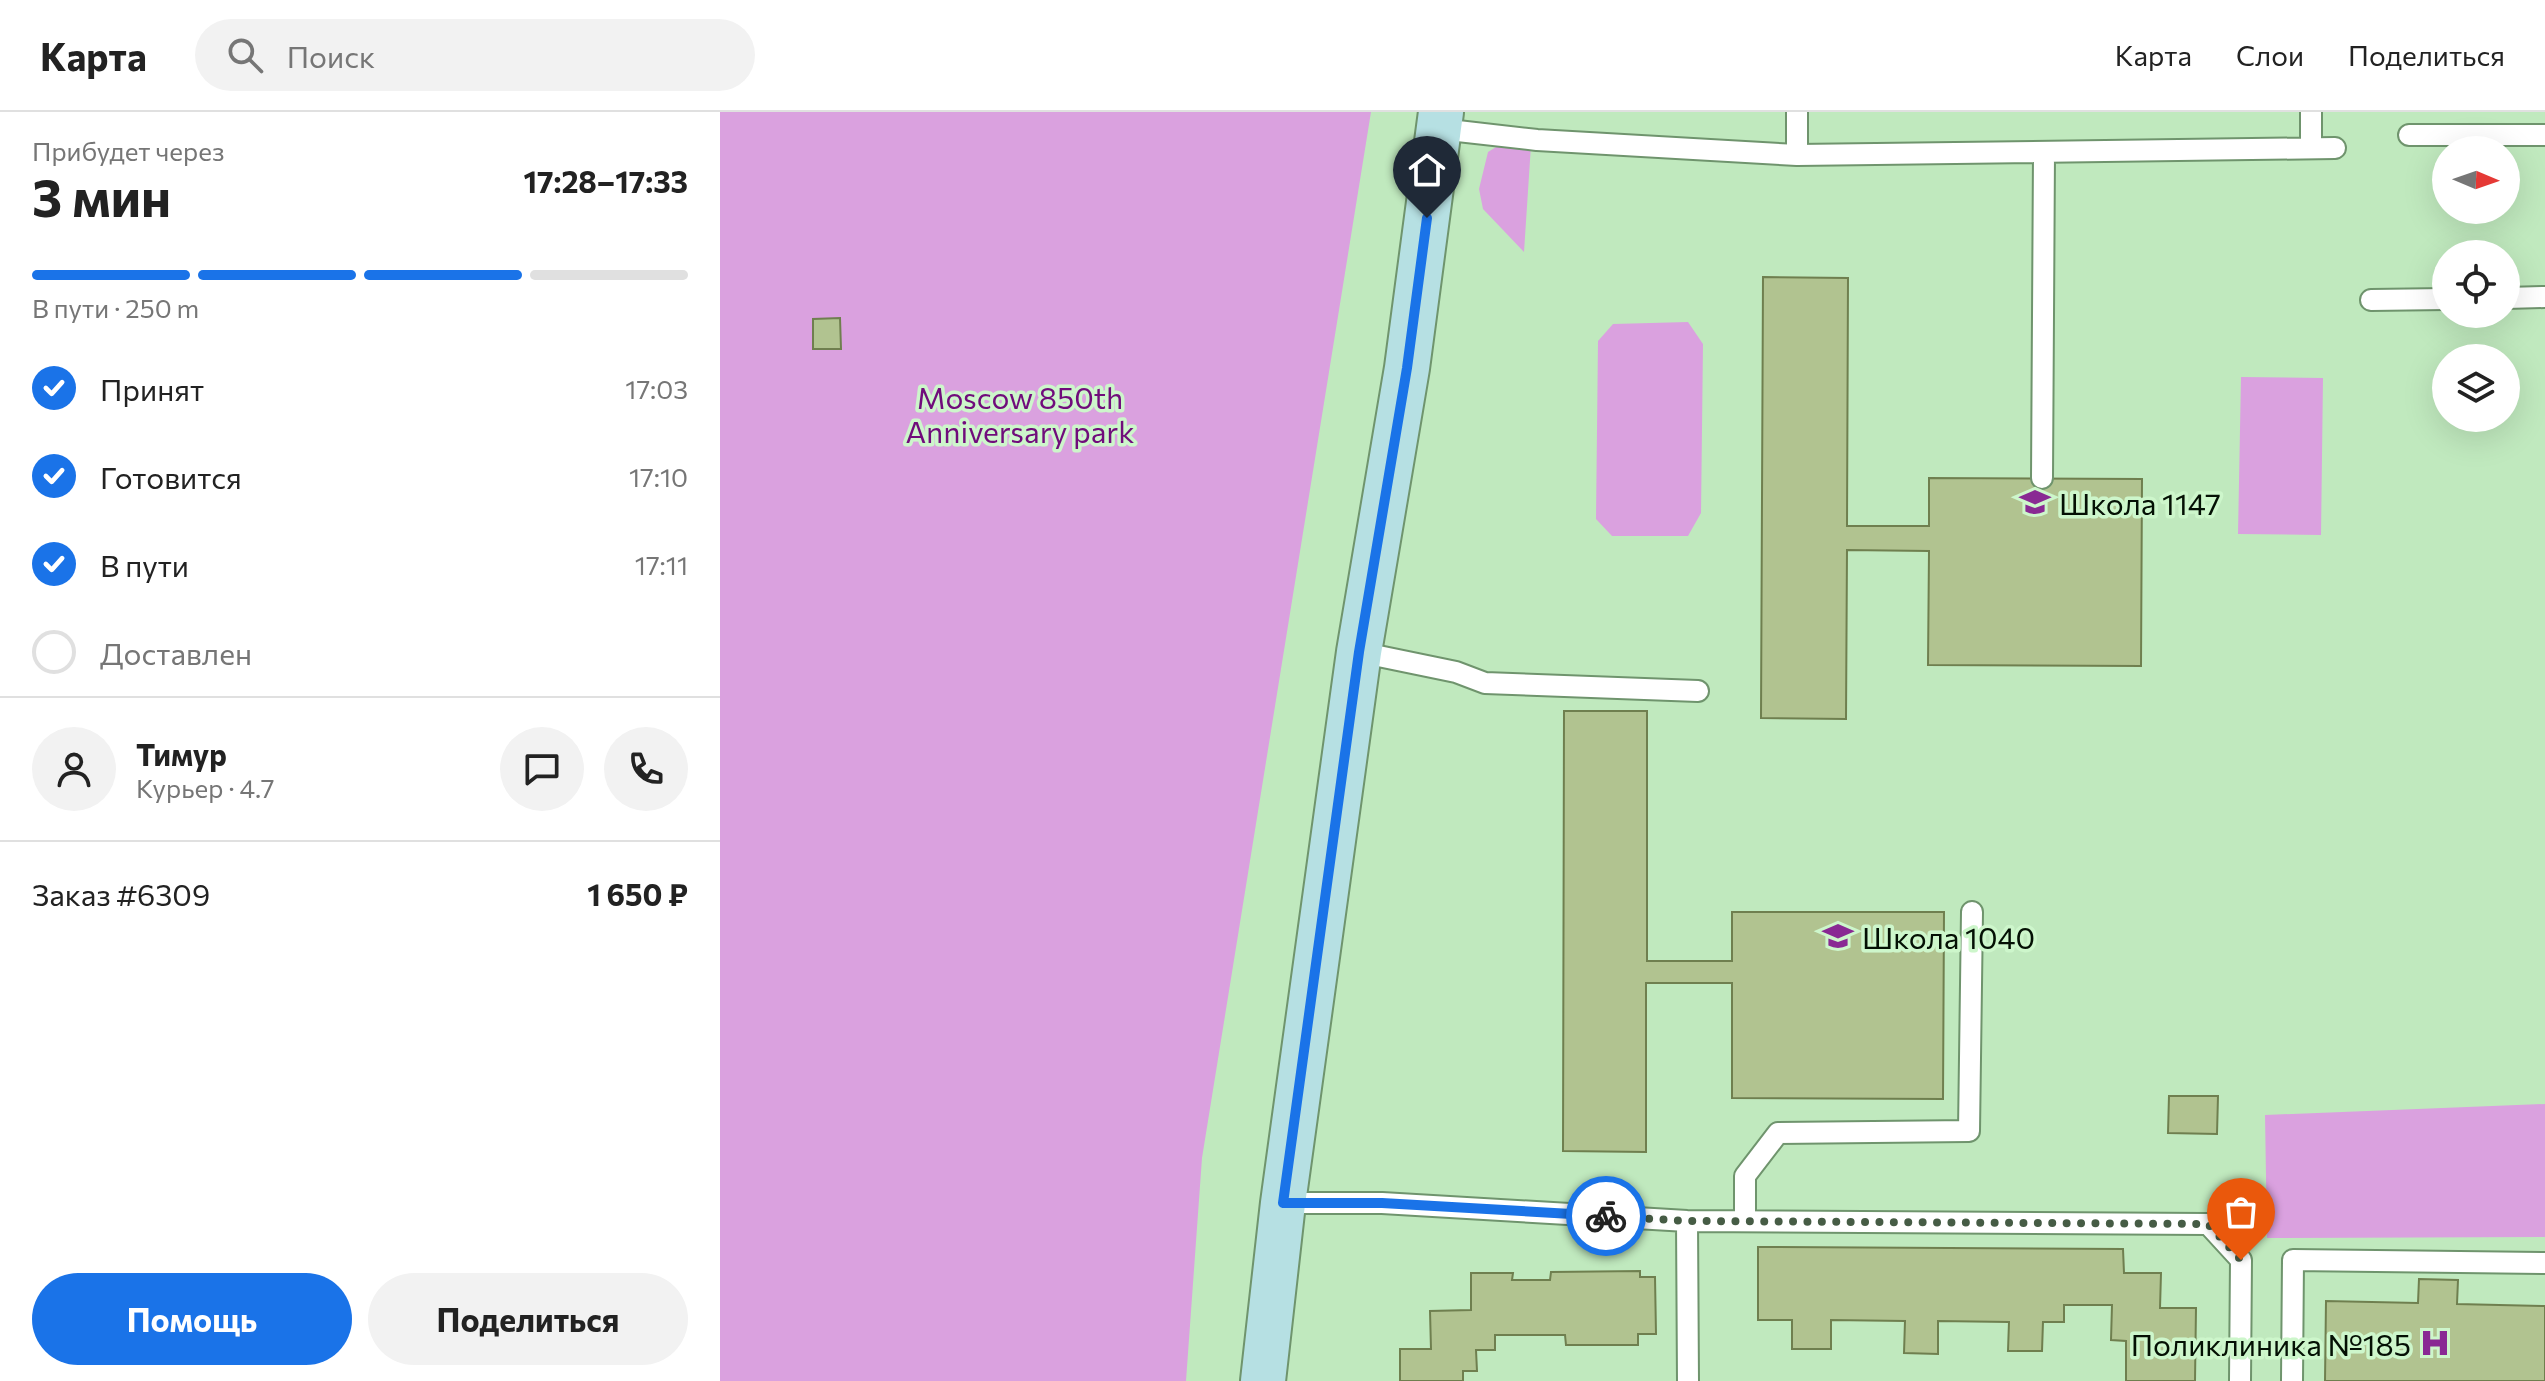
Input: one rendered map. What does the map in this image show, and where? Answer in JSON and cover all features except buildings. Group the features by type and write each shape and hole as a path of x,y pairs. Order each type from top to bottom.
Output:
{"main road":[{"path":"1263,1381 1283,1203 1359,652 1407,368 1440,120"}],"lane":[{"path":"1797,112 1797,155"},
{"path":"2311,112 2311,148"},
{"path":"1440,120 1537,140 1797,155 2335,148"},
{"path":"2409,135 2545,135"},
{"path":"2042,478 2044,153"},
{"path":"2520,298 2545,297"},
{"path":"2371,300 2432,299"},
{"path":"1359,652 1456,672 1485,683 1698,691"},
{"path":"1745,1221 1745,1176 1778,1133 1969,1131 1972,912"},
{"path":"1283,1203 1382,1203 1687,1221 2208,1224 2241,1260 2240,1381"},
{"path":"1687,1221 1688,1381"},
{"path":"2292,1381 2293,1260 2545,1263"}],"green space":[{"name":"Moscow 850th Anniversary park","path":"720,112 1371,112 1202,1158 1186,1381 720,1381"},
{"path":"1501,144 1531,145 1524,252 1483,209 1479,189 1488,152"},
{"path":"1688,322 1703,344 1701,513 1688,536 1612,536 1596,519 1598,341 1613,324"},
{"path":"2241,377 2323,378 2321,535 2238,534"},
{"path":"2545,1104 2545,1237 2267,1238 2265,1115"}],"way so far":[{"path":"1606,1216 1687,1221 2208,1224 2241,1260"}],"place":[{"name":"Школа 1147","path":"2035,502"},
{"name":"Школа 1040","path":"1838,936"},
{"name":"Поликлиника №185","path":"2435,1343"}],"route":[{"path":"1427,218 1407,368 1359,652 1283,1203 1382,1203 1606,1216"}]}
